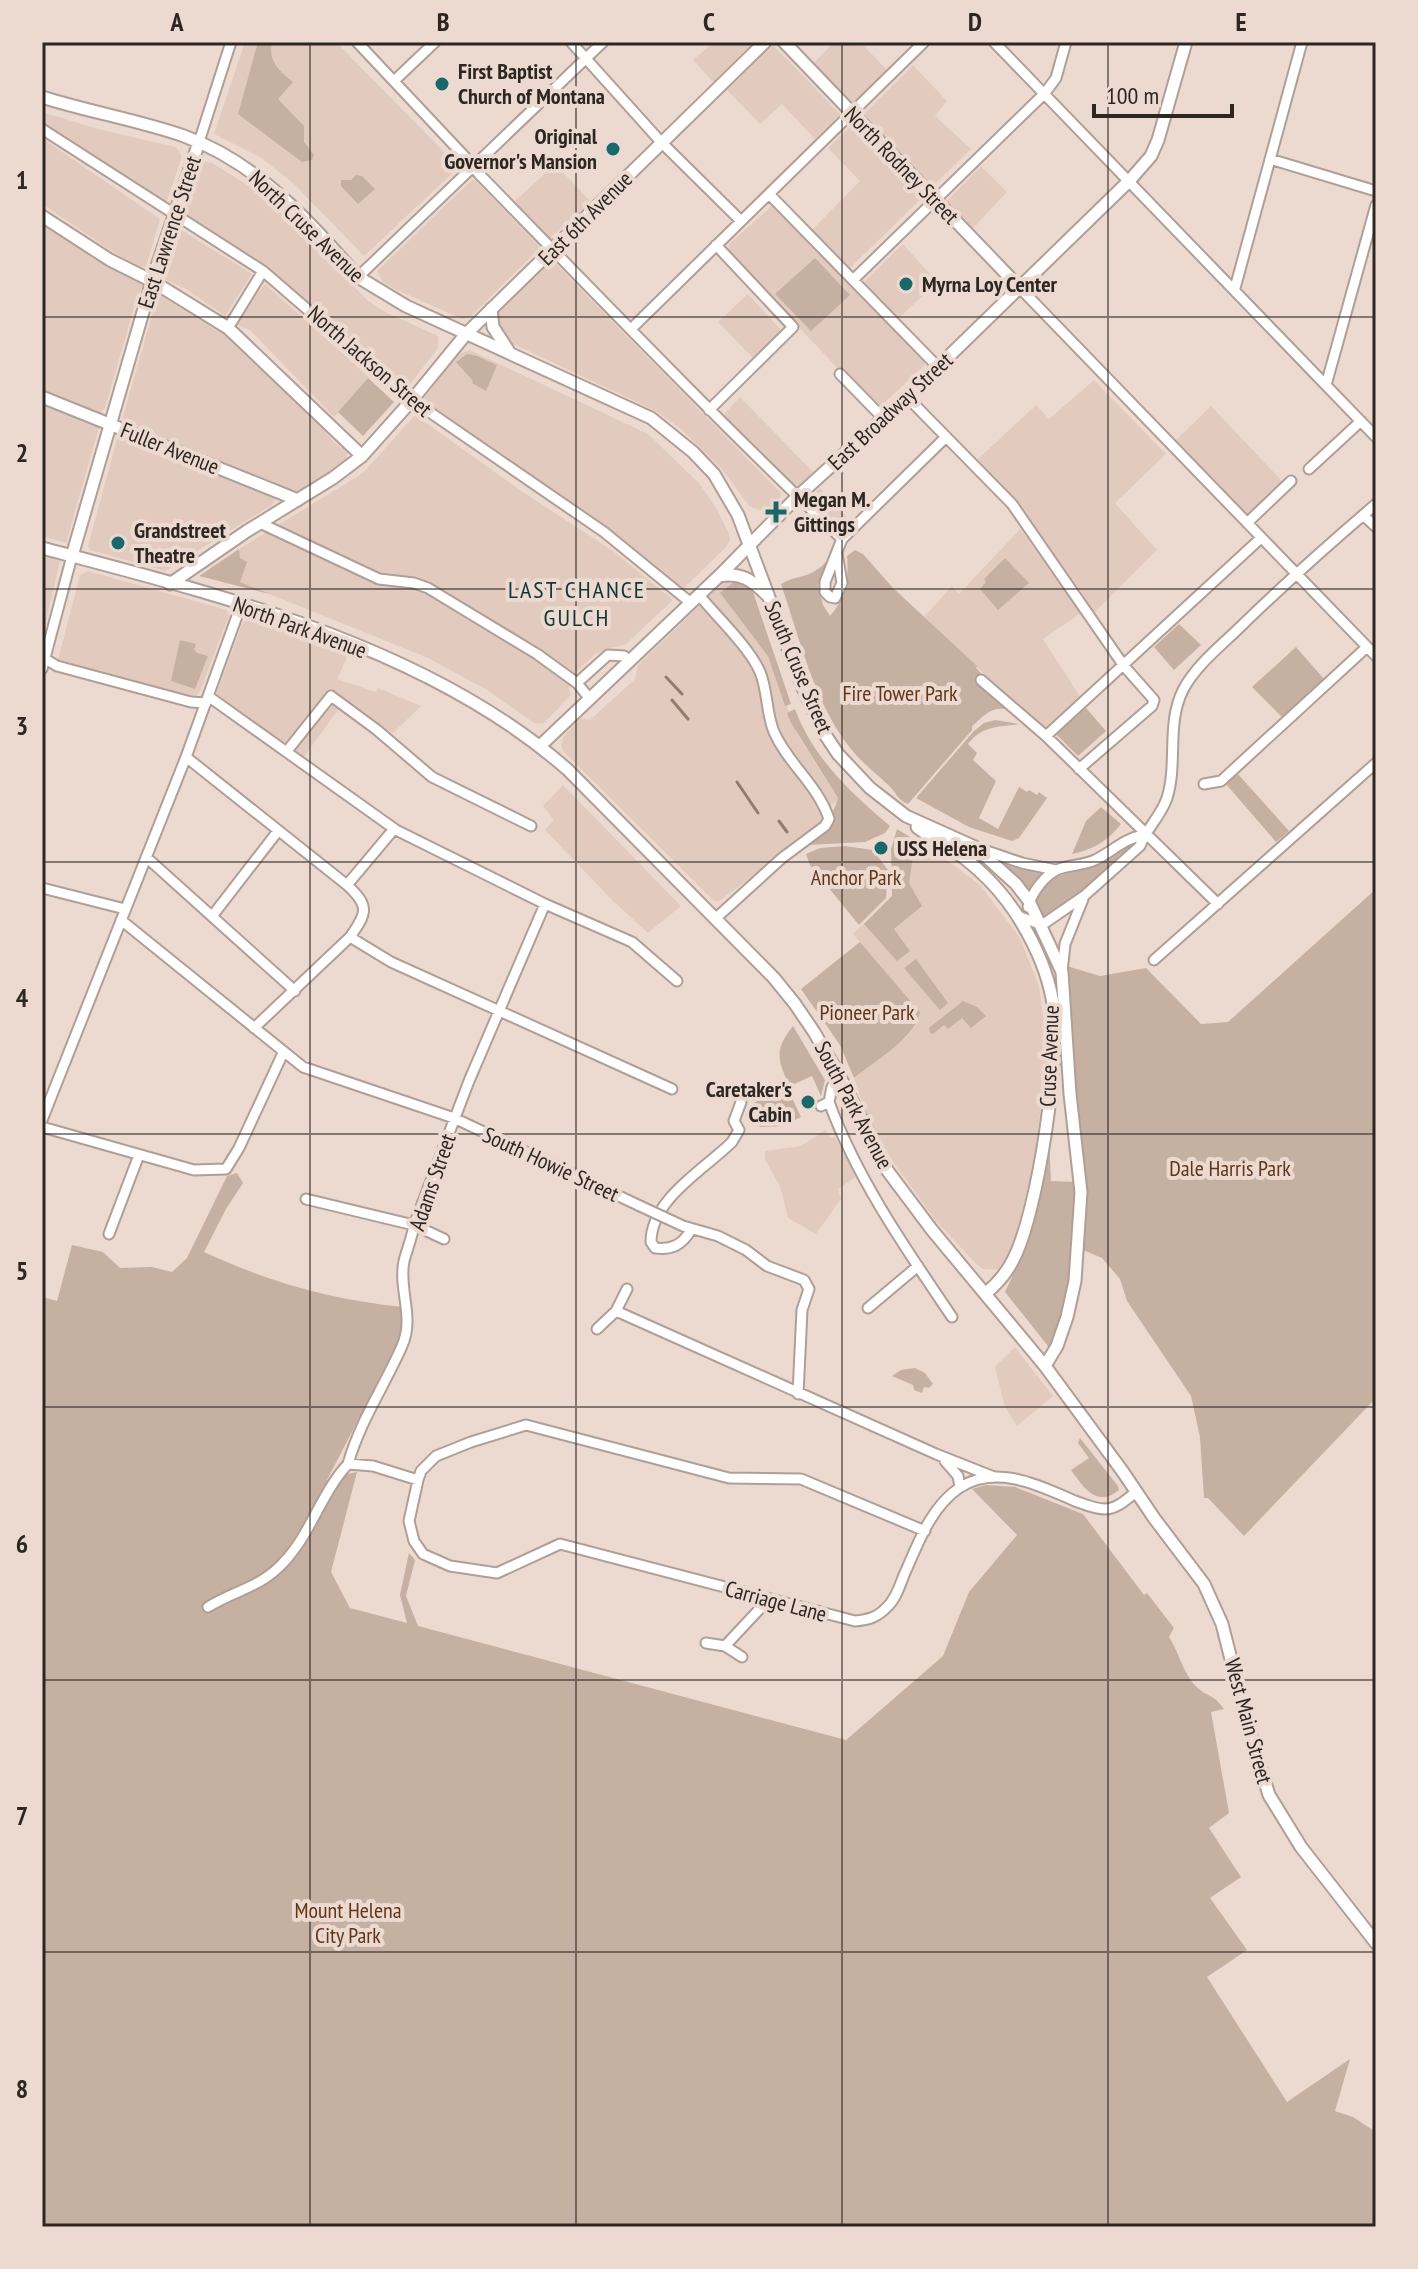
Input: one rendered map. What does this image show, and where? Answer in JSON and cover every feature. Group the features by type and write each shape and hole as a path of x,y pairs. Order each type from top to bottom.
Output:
{"street":[{"name":"East Lawrence Street","path":"72,556 152,281 231,42"},
{"path":"357,42 709,410 842,539"},
{"path":"394,81 435,42"},
{"path":"571,42 661,142 741,221"},
{"path":"358,277 603,42"},
{"name":"East 6th Avenue","path":"170,584 362,456 466,334 765,42"},
{"name":"North Rodney Street","path":"784,42 1020,288"},
{"path":"631,329 924,42"},
{"path":"994,42 1376,437"},
{"path":"853,280 1045,93 1056,78 1066,42"},
{"name":"East Broadway Street","path":"541,745 1130,180 1151,156 1158,140 1186,42"},
{"path":"1235,288 1302,42"},
{"name":"North Cruse Avenue","path":"42,97 88,112 146,124 199,142 242,164 273,187 358,277 406,306 651,418"},
{"name":"North Jackson Street","path":"42,129 263,271 412,400 604,532 695,599 754,661 761,673 773,730 787,755 825,805 829,819 825,826 782,858 716,918"},
{"path":"1270,159 1376,191"},
{"path":"769,194 938,367"},
{"path":"1326,385 1376,205"},
{"path":"42,216 110,260 152,281 228,328 362,456"},
{"path":"709,410 793,327 716,245"},
{"path":"228,328 263,271"},
{"path":"1020,288 1376,656"},
{"path":"491,309 493,327 511,354"},
{"path":"840,374 884,419"},
{"name":"Fuller Avenue","path":"42,397 298,500"},
{"path":"907,397 1012,504 1124,666 1154,700 1152,706 1079,769"},
{"name":"South Cruse Street","path":"651,418 693,452 714,474 738,515 803,688 822,730 838,754 870,788 906,816 975,847 1016,884 1029,901 1062,972 1067,1041"},
{"path":"1309,469 1361,421"},
{"path":"837,553 842,539 945,438"},
{"path":"1247,523 1291,481"},
{"path":"1056,870 1041,883 1029,901 1023,921 1042,925 1084,896 1140,846 1166,801 1173,769 1176,711 1184,689 1200,667 1296,571 1376,504"},
{"path":"1363,515 1376,527"},
{"path":"260,523 379,579 428,588 463,607 577,683 590,699"},
{"path":"1046,736 1261,538"},
{"name":"North Park Avenue","path":"42,548 241,605 322,632 434,679 495,713 541,745"},
{"path":"42,669 72,556"},
{"path":"719,576 730,574 745,577 770,598"},
{"path":"42,1120 45,1101 186,757 241,605"},
{"path":"1204,784 1221,781 1367,647"},
{"path":"577,683 608,655 624,656 629,660"},
{"path":"44,658 57,666 191,702 207,700 287,751 394,829 545,904 632,942 677,981"},
{"path":"981,680 1046,736 1218,904"},
{"path":"287,751 331,696 432,777 531,826"},
{"name":"South Park Avenue","path":"541,745 716,918 795,1004 814,1032 887,1170 932,1230 1045,1366 1136,1492"},
{"path":"186,757 347,885 362,901 365,910 350,937 254,1028"},
{"path":"1154,960 1376,763"},
{"name":"Cruse Avenue","path":"906,816 922,831 981,870 1023,921 1053,999 1055,1025 1051,1082 1032,1202 1014,1258 1000,1281 986,1293"},
{"path":"347,885 394,829"},
{"path":"213,915 278,831"},
{"path":"975,847 1008,859 1056,870 1091,862 1114,850 1129,837 1144,835"},
{"path":"146,857 295,991"},
{"path":"42,888 125,909"},
{"path":"1062,972 1069,930 1084,896"},
{"name":"Adams Street","path":"208,1607 248,1590 283,1564 321,1509 337,1476 348,1464 358,1430 403,1345 408,1306 404,1261 412,1242 414,1225 454,1118 545,904"},
{"name":"South Howie Street","path":"121,920 303,1067 454,1118 687,1228 718,1236 746,1250 767,1266 804,1280 809,1289 802,1310 798,1394"},
{"path":"350,937 391,962 672,1089"},
{"name":"Cruse Avenue","path":"1045,1366 1057,1346 1067,1317 1080,1238 1081,1179 1067,1041"},
{"path":"42,1127 194,1170 226,1169 239,1148 283,1053"},
{"path":"842,1083 832,1087 825,1104 858,1169 952,1317"},
{"path":"687,1228 687,1238 670,1249 655,1248 651,1242 655,1222 669,1200 732,1142 739,1130 734,1121 741,1102"},
{"path":"109,1234 139,1155"},
{"path":"306,1199 414,1225 444,1239"},
{"path":"868,1308 918,1266"},
{"path":"597,1329 616,1311 627,1289"},
{"path":"616,1311 798,1394 996,1478"},
{"path":"348,1464 373,1466 418,1480 421,1471 436,1456 526,1425 729,1478 801,1479 925,1531"},
{"path":"936,1454 953,1469 960,1487 996,1478 1019,1479 1091,1507 1106,1509 1125,1501 1136,1492"},
{"name":"Carriage Lane","path":"418,1480 409,1521 414,1541 423,1554 450,1566 497,1573 560,1544 846,1620 873,1618 889,1606 925,1531 942,1503 960,1487"},
{"name":"West Main Street","path":"1136,1492 1204,1584 1218,1610 1259,1767 1276,1808 1301,1847 1376,1943"},
{"path":"725,1646 768,1600"},
{"path":"706,1643 725,1646 742,1657"}],"shaded area":[{"path":"245,42 336,42 459,167 364,256 293,183 260,157 214,134"},
{"path":"714,42 755,42 714,83 693,60"},
{"path":"834,42 860,42 887,70 855,103 851,104 813,64"},
{"path":"773,45 840,114 815,139 782,104 760,124 727,90"},
{"path":"913,65 947,101 935,116 971,149 932,187 863,115"},
{"path":"42,112 176,147 181,159 167,201 164,204 42,122"},
{"path":"851,126 921,199 850,268 812,230 860,181 828,148"},
{"path":"42,138 160,219 146,267 137,266 110,250 42,204"},
{"path":"202,161 212,163 259,192 282,211 367,300 385,312 438,336 438,348 408,387 269,269 186,216 183,209 197,165"},
{"path":"555,164 590,201 550,238 514,202"},
{"path":"981,166 1007,192 973,228 947,201"},
{"path":"472,180 539,249 470,317 462,319 397,290 383,282 377,271"},
{"path":"774,204 926,361 881,406 877,406 843,374 729,253 729,244"},
{"path":"42,225 121,273 142,279 144,285 138,294 105,408 100,413 42,389"},
{"path":"180,229 252,274 225,316 186,289 162,278 162,270"},
{"path":"903,244 937,282 897,320 864,282"},
{"path":"553,261 781,493 780,500 771,509 759,510 749,506 721,468 681,429 656,411 507,341 495,321 500,309"},
{"path":"265,284 369,377 334,417 251,331 236,324 240,314"},
{"path":"748,294 781,330 754,359 718,322"},
{"path":"159,295 219,332 226,333 347,452 346,464 299,493 122,420 154,308 153,301"},
{"path":"470,350 648,434 699,483 717,509 729,534 726,547 682,590 421,403 457,355"},
{"path":"1094,380 1166,454 1115,503 1157,550 1094,613 1007,491 976,461 1036,405 1049,419"},
{"path":"740,397 813,472 799,486 791,485 725,417"},
{"path":"42,404 99,427 66,543 42,536"},
{"path":"1211,406 1281,480 1279,486 1248,515 1176,440"},
{"path":"415,415 613,551 673,600 625,645 594,655 578,670 569,689 571,695 543,724 534,723 487,690 428,658 240,582 239,549 363,473"},
{"path":"118,435 270,493 275,501 165,571 90,550 88,546"},
{"path":"820,488 853,524 841,536 807,500"},
{"path":"1020,529 1081,613 1043,639 1081,698 1046,728 924,617 952,586 959,594"},
{"path":"42,555 60,561 42,639"},
{"path":"88,571 227,610 229,616 195,697 58,660 80,575"},
{"path":"730,580 744,587 797,734 838,798 818,824 783,850 775,860 719,901 714,901 561,746 563,737 581,718 590,720 635,679 638,665 724,582"},
{"path":"252,617 349,653 337,679 376,692 378,688 421,706 393,733 368,718 361,726 338,710 303,758 216,695 242,624"},
{"path":"563,785 681,906 648,933 545,830 554,820 543,806"},
{"path":"915,848 940,855 980,885 1020,938 1039,986 1048,1052 1034,1161 1018,1230 1007,1263 998,1270 983,1269 976,1264 936,1221 893,1162 864,1109 854,1078 905,1038 920,1012 853,934 892,896 910,869"},
{"path":"825,1130 831,1138 835,1137 856,1177 838,1189 841,1199 816,1234 788,1218 780,1186 765,1160 765,1151 801,1146"},
{"path":"1015,1347 1053,1396 1017,1426 1004,1404 995,1367"}],"green space":[{"path":"258,42 273,42 273,59 293,82 278,99 304,126 304,142 314,155 312,160 302,162 238,114"},
{"path":"356,175 362,176 375,189 358,204 341,186 341,180 351,180"},
{"path":"815,258 850,295 811,331 775,294"},
{"path":"467,354 497,365 486,391 472,383 456,362"},
{"path":"368,378 394,402 363,436 338,412"},
{"path":"239,549 240,558 247,562 240,582 270,594 199,576"},
{"name":"Fire Tower Park","path":"855,550 863,554 893,588 977,666 982,674 975,680 1005,709 991,711 972,726 972,730 908,804 851,749 827,712 809,670 781,584 813,572 834,554 818,585 823,605 830,616 845,588 847,556"},
{"path":"1005,558 1029,583 998,610 980,589 986,582 984,579"},
{"path":"735,581 745,583 752,589 791,704 785,706 768,656 720,593"},
{"path":"1179,624 1201,645 1174,670 1154,647"},
{"path":"180,640 196,644 194,649 197,653 208,656 195,689 171,681"},
{"path":"1296,647 1324,679 1282,717 1252,687"},
{"path":"1086,708 1106,731 1078,756 1056,734"},
{"path":"795,709 812,743 835,774 890,826 885,833 865,842 807,845 827,828 838,798 791,723 787,713"},
{"path":"995,720 1019,724 985,730 968,744 977,753 973,760 996,781 979,818 998,829 1019,787 1037,795 1039,792 1047,798 1019,838 1012,841 969,827 916,798 974,731 984,723"},
{"path":"1238,774 1289,831 1276,842 1226,784"},
{"path":"1101,807 1121,824 1099,844 1072,854 1086,821"},
{"path":"897,829 915,844 909,883 922,906 894,929 910,951 897,961 864,924 892,896 891,849"},
{"path":"1132,842 1135,844 1059,911 1048,917 1042,915 1037,902 1039,891 1046,883 1106,861"},
{"name":"Anchor Park","path":"845,846 873,850 888,870 886,898 859,925 810,865 806,854 820,848"},
{"path":"998,860 1046,873 1027,894"},
{"name":"Dale Harris Park","path":"1376,889 1376,1398 1244,1536 1208,1498 1204,1498 1200,1437 1191,1396 1127,1301 1120,1279 1102,1258 1083,1250 1086,1176 1075,1098 1067,966 1100,976 1146,968 1201,1024 1228,1022"},
{"name":"Pioneer Park","path":"860,942 920,1012 902,1040 854,1078 840,1045 801,989"},
{"path":"916,959 948,1003 940,1010 904,968"},
{"path":"963,1001 977,1007 986,1016 971,1028 962,1018 948,1029 944,1025 930,1033 929,1028"},
{"path":"793,1026 825,1080 821,1096 812,1076 790,1086 782,1069 780,1049"},
{"path":"778,1085 792,1098 801,1117 783,1126 760,1127 750,1106"},
{"path":"1049,1139 1051,1181 1077,1182 1071,1281 1053,1344 1048,1346 1005,1292 1029,1232"},
{"name":"Mount Helena City Park","path":"237,1173 243,1183 204,1252 253,1273 301,1288 403,1307 401,1337 327,1480 334,1483 343,1475 357,1472 331,1572 350,1608 407,1623 400,1595 409,1553 415,1560 406,1596 418,1626 846,1740 943,1656 969,1592 1017,1535 972,1489 986,1485 1015,1487 1083,1514 1144,1595 1147,1593 1174,1628 1169,1637 1189,1677 1224,1709 1211,1712 1229,1813 1209,1828 1241,1877 1210,1898 1247,1950 1207,1977 1287,2102 1350,2059 1335,2111 1353,2117 1376,2132 1376,2227 42,2227 42,1297 57,1301 72,1245 103,1252 120,1268 152,1267 172,1272 187,1258 227,1176"},
{"path":"915,1368 925,1373 933,1384 929,1388 924,1387 922,1393 914,1390 913,1385 892,1376 901,1370"},
{"path":"1080,1438 1119,1490 1104,1497 1098,1496 1086,1489 1076,1477 1071,1470 1089,1458 1078,1443"}],"waterway":[{"path":"666,677 682,694"},
{"path":"672,700 688,719"},
{"path":"737,782 758,813"},
{"path":"779,821 787,832"}],"place":[{"name":"First Baptist Church of Montana","path":"442,84"},
{"name":"Original Governor's Mansion","path":"613,149"},
{"name":"Myrna Loy Center","path":"906,284"},
{"name":"Megan M. Gittings","path":"776,512"},
{"name":"Grandstreet Theatre","path":"118,543"},
{"name":"USS Helena","path":"881,848"},
{"name":"Caretaker's Cabin","path":"808,1102"}],"district":[{"name":"LAST CHANCE GULCH","path":"577,603"}]}
